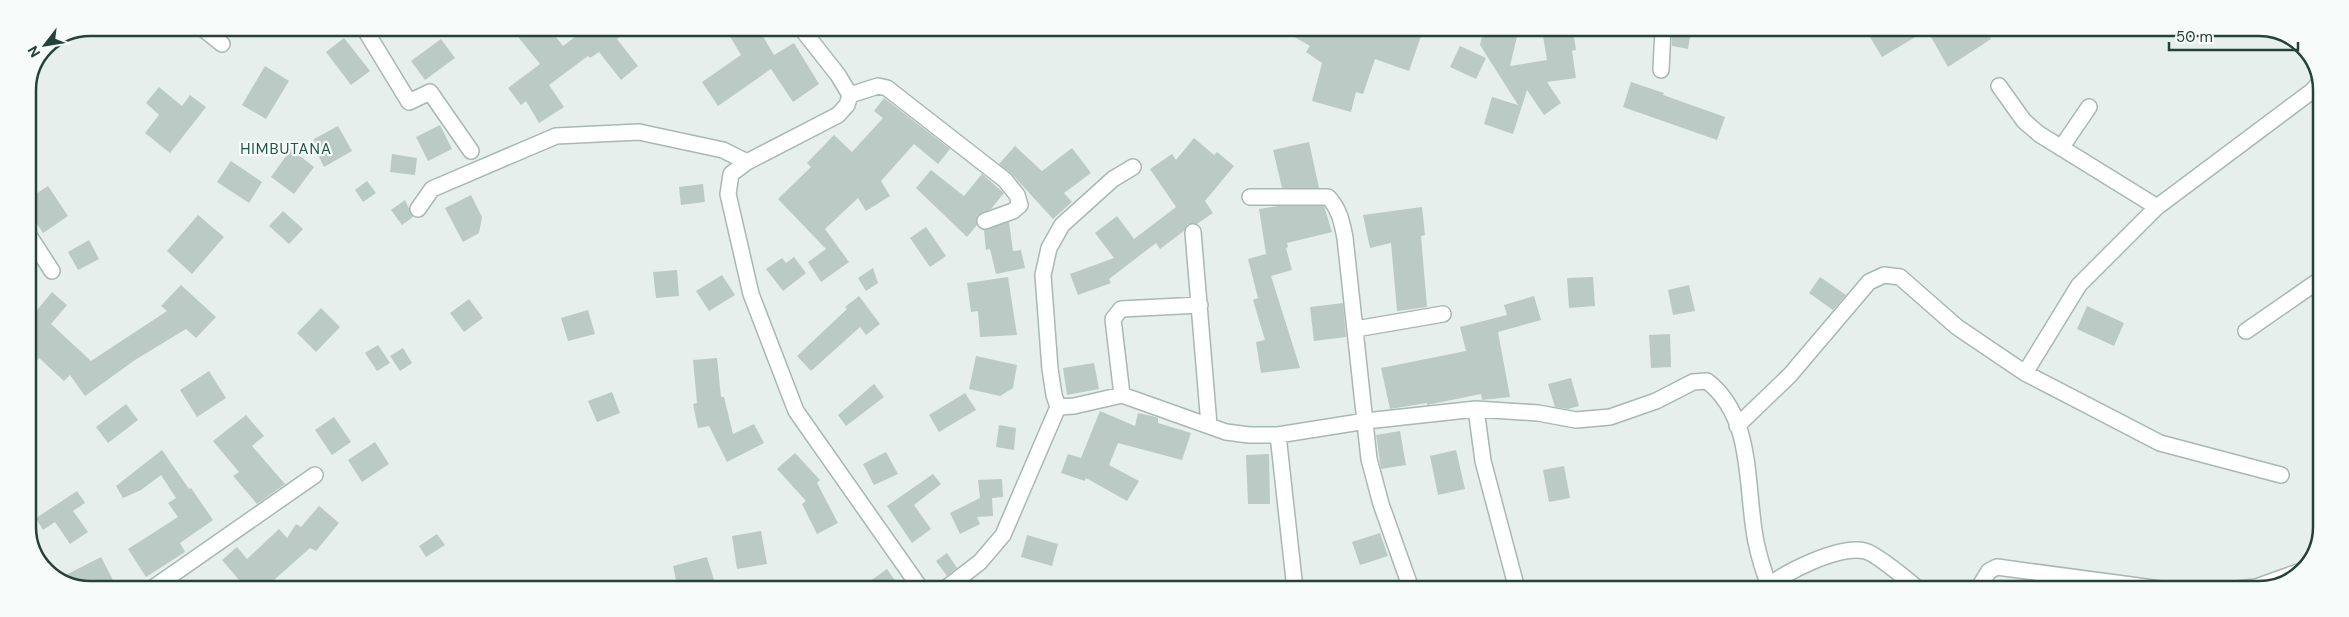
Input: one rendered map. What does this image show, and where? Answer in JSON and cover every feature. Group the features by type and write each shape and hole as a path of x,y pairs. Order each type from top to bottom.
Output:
{"street":[{"path":"212,36 222,44"},
{"path":"369,36 409,102 430,92 471,151"},
{"path":"807,36 838,75 850,95 847,105 838,114 747,162 731,174 728,194 751,294 796,411 915,581"},
{"path":"1661,70 1663,36"},
{"path":"850,95 878,86 887,88 1005,180 1017,195 1020,205 1013,211 985,221"},
{"path":"1999,86 2024,121 2039,134 2157,207"},
{"path":"2025,373 2079,285 2157,207 2313,90"},
{"path":"2061,148 2089,107"},
{"path":"418,209 432,189 556,136 639,132 724,150 747,162"},
{"path":"955,581 980,562 1003,535 1058,406 1054,395 1050,369 1043,275 1049,248 1062,225 1113,179 1133,167"},
{"path":"1250,197 1328,197 1335,204 1342,221 1345,238 1369,459 1381,504 1408,581"},
{"path":"1193,232 1209,425"},
{"path":"36,246 52,270"},
{"path":"1737,426 1790,375 1869,282 1884,275 1900,277 1957,328 2025,373 2160,442 2281,476"},
{"path":"2246,331 2313,285"},
{"path":"1122,395 1113,319 1116,314 1121,310 1200,305"},
{"path":"1356,329 1443,314"},
{"path":"1058,406 1074,406 1122,395 1237,434 1278,435 1476,409 1538,413 1576,420 1610,417 1656,401 1693,382 1708,381 1720,391 1732,409 1744,445 1756,542 1765,581"},
{"path":"1476,409 1483,461 1515,581"},
{"path":"1278,435 1295,581"},
{"path":"162,581 316,475"},
{"path":"1779,581 1809,563 1841,551 1866,551 1907,581"},
{"path":"1983,581 1989,571 1998,567 2097,581"}],"building":[{"path":"517,36 555,36 563,46 576,36 621,36 617,39 638,66 621,80 599,52 590,58 588,56 549,85 564,107 539,123 526,101 521,105 508,88 540,64"},
{"path":"730,36 763,36 774,55 794,43 819,84 793,102 771,69 718,106 702,82 741,55"},
{"path":"1293,36 1421,36 1409,71 1375,59 1363,94 1356,92 1351,112 1312,101 1322,63 1306,52 1310,46"},
{"path":"1482,36 1517,36 1510,66 1547,60 1543,36 1574,36 1576,50 1572,51 1576,78 1547,82 1561,103 1544,115 1527,90 1513,134 1484,124 1492,97 1518,105 1480,45"},
{"path":"1672,36 1690,36 1688,49 1672,46"},
{"path":"1869,36 1917,36 1882,57"},
{"path":"1930,36 1989,36 1991,39 1948,67"},
{"path":"344,38 370,71 351,85 326,52"},
{"path":"441,39 455,58 425,80 411,61"},
{"path":"1460,46 1486,58 1476,79 1450,67"},
{"path":"265,66 289,81 266,119 242,105"},
{"path":"1631,82 1725,117 1717,140 1623,107"},
{"path":"159,87 182,106 190,95 206,107 170,153 145,133 159,115 146,103"},
{"path":"884,98 950,149 938,164 914,144 881,181 890,196 866,211 858,198 825,229 849,262 821,282 808,262 826,249 778,199 811,167 807,163 834,135 852,152 883,118 874,111"},
{"path":"440,125 452,149 428,161 416,137"},
{"path":"338,126 352,151 324,167 316,151 314,139"},
{"path":"1194,138 1214,155 1217,152 1234,166 1205,201 1213,213 1197,224 1188,224 1184,231 1160,249 1156,243 1109,279 1111,283 1078,295 1070,274 1114,258 1095,233 1117,216 1134,239 1176,207 1150,169 1172,154 1176,160"},
{"path":"1309,142 1319,188 1282,188 1273,150"},
{"path":"1015,146 1042,171 1072,148 1091,173 1064,193 1072,202 1053,219 1012,174 999,164"},
{"path":"291,149 314,167 294,194 271,177"},
{"path":"392,154 417,158 415,175 390,172"},
{"path":"231,161 262,182 249,203 217,182"},
{"path":"931,170 964,196 982,174 1004,193 991,209 978,215 977,225 967,237 916,188"},
{"path":"367,181 376,193 363,202 355,190"},
{"path":"703,184 705,202 681,205 679,187"},
{"path":"48,186 68,216 43,233 36,222 36,194"},
{"path":"471,195 482,217 479,233 463,242 445,208"},
{"path":"405,200 413,217 402,225 391,210"},
{"path":"1278,206 1324,206 1332,232 1287,243 1288,247 1286,248 1292,270 1271,276 1300,368 1261,373 1256,342 1265,340 1253,300 1258,298 1248,259 1266,254 1259,209"},
{"path":"1422,207 1425,235 1421,236 1427,307 1397,311 1391,243 1370,248 1363,215"},
{"path":"283,211 303,229 289,244 269,226"},
{"path":"198,215 224,237 192,274 167,251"},
{"path":"1009,222 1013,251 1021,250 1025,268 996,274 990,249 986,250 984,230"},
{"path":"926,227 946,256 930,267 910,238"},
{"path":"89,240 99,259 78,270 68,252"},
{"path":"794,257 806,273 783,291 766,269 782,258 786,263"},
{"path":"873,268 878,283 866,291 858,278"},
{"path":"677,270 679,296 656,298 653,272"},
{"path":"722,275 735,295 709,311 696,291"},
{"path":"1008,277 1017,335 980,337 978,311 971,312 967,283"},
{"path":"1593,277 1595,306 1569,308 1567,278"},
{"path":"1820,277 1846,295 1833,310 1809,293"},
{"path":"181,285 216,317 196,338 186,329 135,360 85,396 70,375 64,381 39,358 36,362 36,311 52,292 67,305 51,324 91,361 167,311 161,306"},
{"path":"1689,285 1695,311 1673,315 1668,290"},
{"path":"859,296 880,324 866,335 860,327 811,371 797,356 847,309 845,307"},
{"path":"1534,296 1541,320 1498,332 1510,397 1482,400 1481,394 1427,405 1427,403 1390,409 1381,368 1466,351 1460,327 1507,315 1504,305"},
{"path":"469,299 483,318 464,332 450,313"},
{"path":"1343,303 1346,337 1314,341 1310,307"},
{"path":"2087,306 2124,323 2114,346 2077,329"},
{"path":"321,308 340,327 316,352 297,333"},
{"path":"588,310 595,334 568,341 561,318"},
{"path":"1670,334 1671,367 1651,368 1649,335"},
{"path":"378,345 390,363 377,371 365,353"},
{"path":"403,348 412,363 400,371 390,356"},
{"path":"976,356 1017,365 1013,388 1000,396 969,389"},
{"path":"717,358 721,397 724,397 733,434 754,424 764,443 727,462 709,426 698,428 693,404 697,403 693,360"},
{"path":"1094,363 1099,389 1067,395 1063,368"},
{"path":"209,371 226,398 197,417 180,390"},
{"path":"1571,378 1579,406 1568,409 1555,407 1548,384"},
{"path":"874,384 884,397 846,426 838,415"},
{"path":"612,392 620,413 597,422 588,401"},
{"path":"965,393 976,410 939,432 929,415"},
{"path":"126,404 138,420 108,443 96,427"},
{"path":"1100,411 1135,426 1138,413 1152,416 1158,418 1158,423 1191,433 1182,460 1118,443 1109,465 1139,481 1127,501 1086,478 1085,481 1061,473 1068,454 1081,458"},
{"path":"246,415 264,436 252,446 285,484 257,504 233,476 239,472 213,441"},
{"path":"334,417 351,442 332,455 315,430"},
{"path":"999,425 1016,428 1014,450 996,447"},
{"path":"1400,431 1406,465 1381,469 1376,435"},
{"path":"375,442 389,464 362,482 348,460"},
{"path":"162,450 213,520 180,543 185,552 146,577 128,549 178,517 168,503 176,498 161,475 141,490 123,498 116,486"},
{"path":"1456,450 1465,489 1438,495 1430,456"},
{"path":"886,452 898,474 874,485 863,464"},
{"path":"795,453 820,480 817,483 838,523 817,534 802,504 806,501 777,469"},
{"path":"1269,454 1270,504 1248,504 1246,455"},
{"path":"1564,466 1570,498 1549,502 1543,470"},
{"path":"933,474 941,484 914,505 931,529 912,543 887,506"},
{"path":"1002,479 1003,497 992,498 993,516 977,517 980,524 960,534 950,513 980,498 978,480"},
{"path":"77,491 85,503 73,511 88,532 70,544 55,522 43,530 36,518"},
{"path":"319,506 339,523 316,551 310,548 273,581 240,581 222,560 237,547 247,559 279,529 287,538 296,524 301,527"},
{"path":"761,531 767,564 737,569 732,536"},
{"path":"1380,533 1388,556 1360,565 1352,542"},
{"path":"437,534 445,545 426,557 419,546"},
{"path":"1027,535 1058,544 1052,566 1021,557"},
{"path":"947,553 957,568 947,576 936,561"},
{"path":"101,557 113,581 80,580 66,575"},
{"path":"707,557 714,580 676,581 673,566"},
{"path":"887,569 895,581 870,581"}],"district":[{"name":"HIMBUTANA","path":"286,149"}]}
